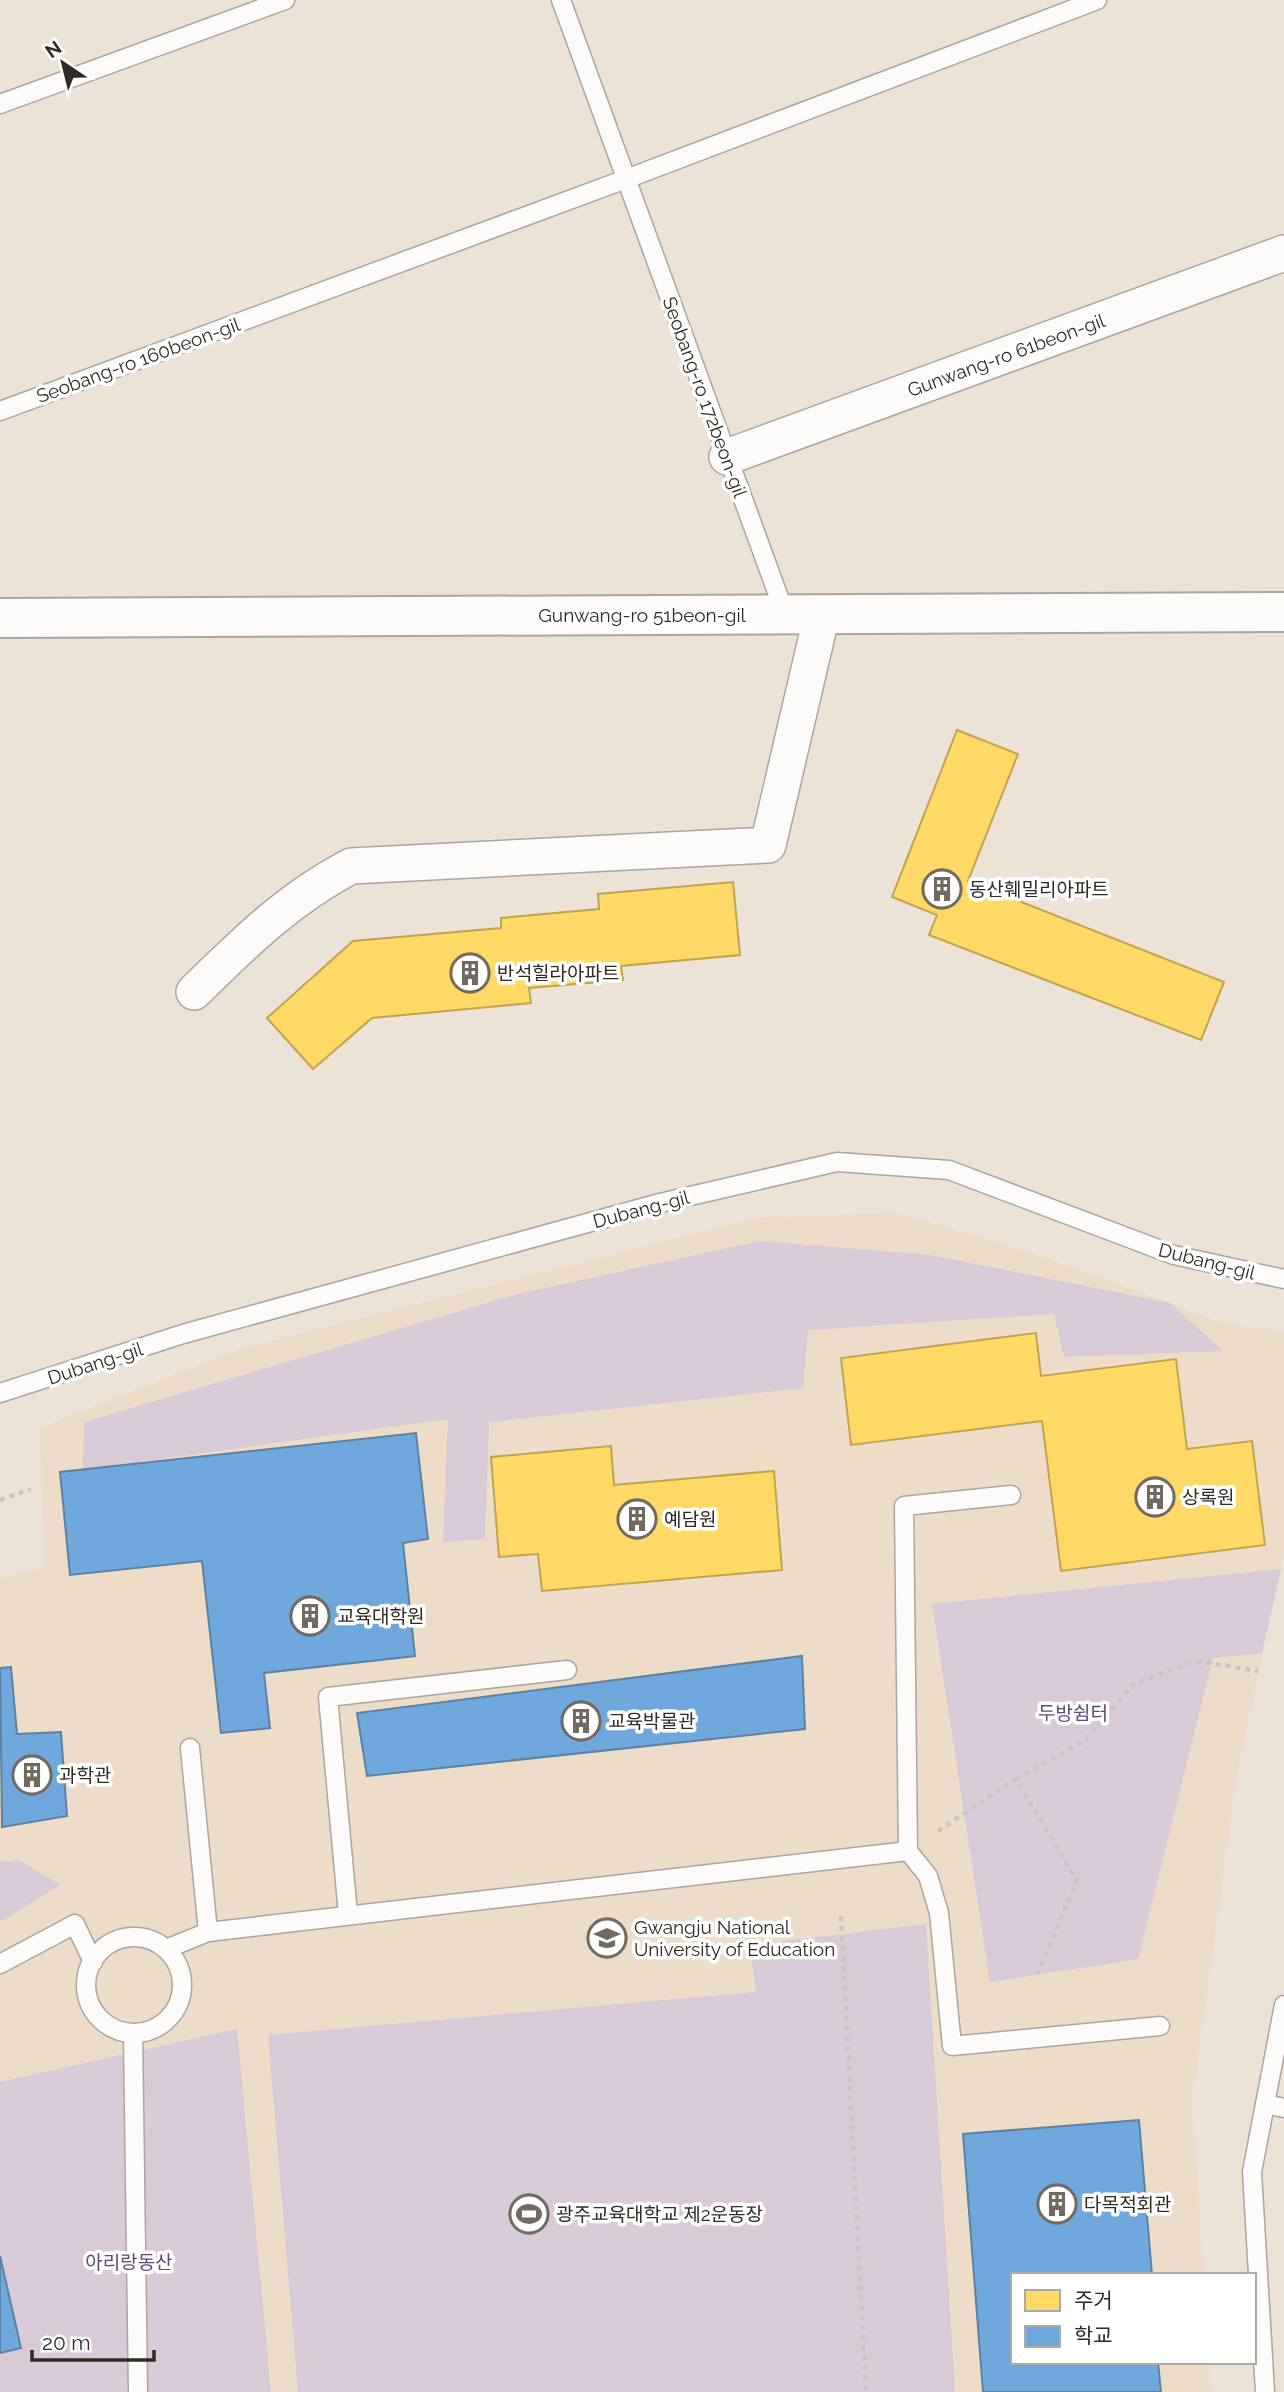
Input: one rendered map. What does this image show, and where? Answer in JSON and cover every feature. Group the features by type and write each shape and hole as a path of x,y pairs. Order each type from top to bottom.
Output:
{"street":[{"name":"Gunwang-ro 61beon-gil","path":"727,457 1284,253"},
{"name":"Gunwang-ro 51beon-gil","path":"0,618 1284,612"},
{"path":"194,992 268,920 324,880 351,866 768,845 822,614"}],"lane":[{"path":"0,104 285,0"},
{"name":"Seobang-ro 172beon-gil","path":"561,0 785,614"},
{"path":"626,179 1097,0"},
{"name":"Seobang-ro 160beon-gil","path":"0,411 626,179"},
{"name":"Dubang-gil","path":"0,1394 223,1323 660,1203 837,1162 949,1170 1174,1255 1284,1279"},
{"path":"1011,1495 904,1506 908,1851 928,1876 939,1913 952,2046 1160,2026"},
{"path":"348,1914 328,1697 567,1670"},
{"path":"190,1748 208,1932"},
{"path":"166,1949 208,1932 908,1851"},
{"path":"0,1964 75,1924 93,1962"},
{"path":"135,1937 151,1940 166,1949 176,1961 182,1977 182,1994 176,2010 157,2027 133,2033 117,2030 102,2021 92,2009 86,1993 86,1976 103,1948 118,1940 135,1937"},
{"path":"1265,2392 1252,2172 1284,2005"},
{"path":"133,2033 138,2392"},
{"path":"1265,2104 1284,2108"}],"path":[{"path":"0,1500 32,1489"},
{"path":"908,1851 1016,1779 1084,1741 1135,1684 1196,1661 1258,1671"},
{"path":"1016,1779 1077,1881 1037,1974"},
{"path":"841,1916 866,2392"}],"shaded area":[{"name":"Gwangju National University of Education","path":"894,1212 1031,1252 1221,1322 1284,1332 1284,1551 1237,1774 1192,2101 1204,2273 1011,2273 1011,2364 1209,2364 1211,2392 0,2392 0,1579 46,1566 39,1428 239,1349 756,1218"}],"green space":[{"path":"760,1241 930,1255 1170,1303 1223,1351 1064,1357 1054,1314 808,1330 803,1388 489,1422 485,1539 443,1542 448,1419 83,1470 84,1422 518,1294"},
{"name":"두방쉼터","path":"1281,1569 1262,1653 1213,1658 1138,1959 990,1982 932,1604"},
{"path":"19,1860 60,1885 0,1922 0,1862"},
{"name":"광주교육대학교 제2운동장","path":"926,1924 955,2392 298,2392 268,2035 756,1992 750,1945"},
{"name":"아리랑동산","path":"237,2029 271,2392 0,2392 0,2082"}],"building: 주거":[{"name":"동산훼밀리아파트","path":"957,730 1018,754 968,881 1224,982 1201,1040 929,935 937,915 892,897"},
{"name":"반석힐라아파트","path":"733,882 740,955 621,966 623,980 529,988 531,1003 372,1018 313,1069 267,1018 353,941 501,928 501,918 599,909 598,894"},
{"name":"상록원","path":"1036,1333 1041,1376 1176,1359 1187,1449 1252,1441 1265,1545 1061,1571 1042,1421 851,1445 841,1358"},
{"name":"예담원","path":"611,1446 614,1485 774,1471 782,1570 542,1591 538,1554 499,1557 491,1457"}],"building: 학교":[{"name":"교육대학원","path":"416,1433 428,1539 403,1543 415,1656 264,1673 270,1728 221,1733 202,1561 70,1575 60,1472"},
{"name":"교육박물관","path":"802,1656 805,1729 367,1776 357,1713"},
{"name":"과학관","path":"11,1667 17,1734 61,1732 67,1816 2,1827 0,1668"},
{"name":"다목적회관","path":"1139,2120 1152,2273 1011,2273 1011,2364 1158,2364 1161,2392 983,2392 963,2134"},
{"path":"0,2256 21,2348 0,2353"}],"place":[{"name":"동산훼밀리아파트","path":"942,889"},
{"name":"반석힐라아파트","path":"470,973"},
{"name":"상록원","path":"1155,1497"},
{"name":"예담원","path":"637,1519"},
{"name":"교육대학원","path":"310,1616"},
{"name":"교육박물관","path":"581,1721"},
{"name":"과학관","path":"32,1775"},
{"name":"Gwangju National University of Education","path":"607,1938"},
{"name":"다목적회관","path":"1057,2204"},
{"name":"광주교육대학교 제2운동장","path":"529,2214"}]}
